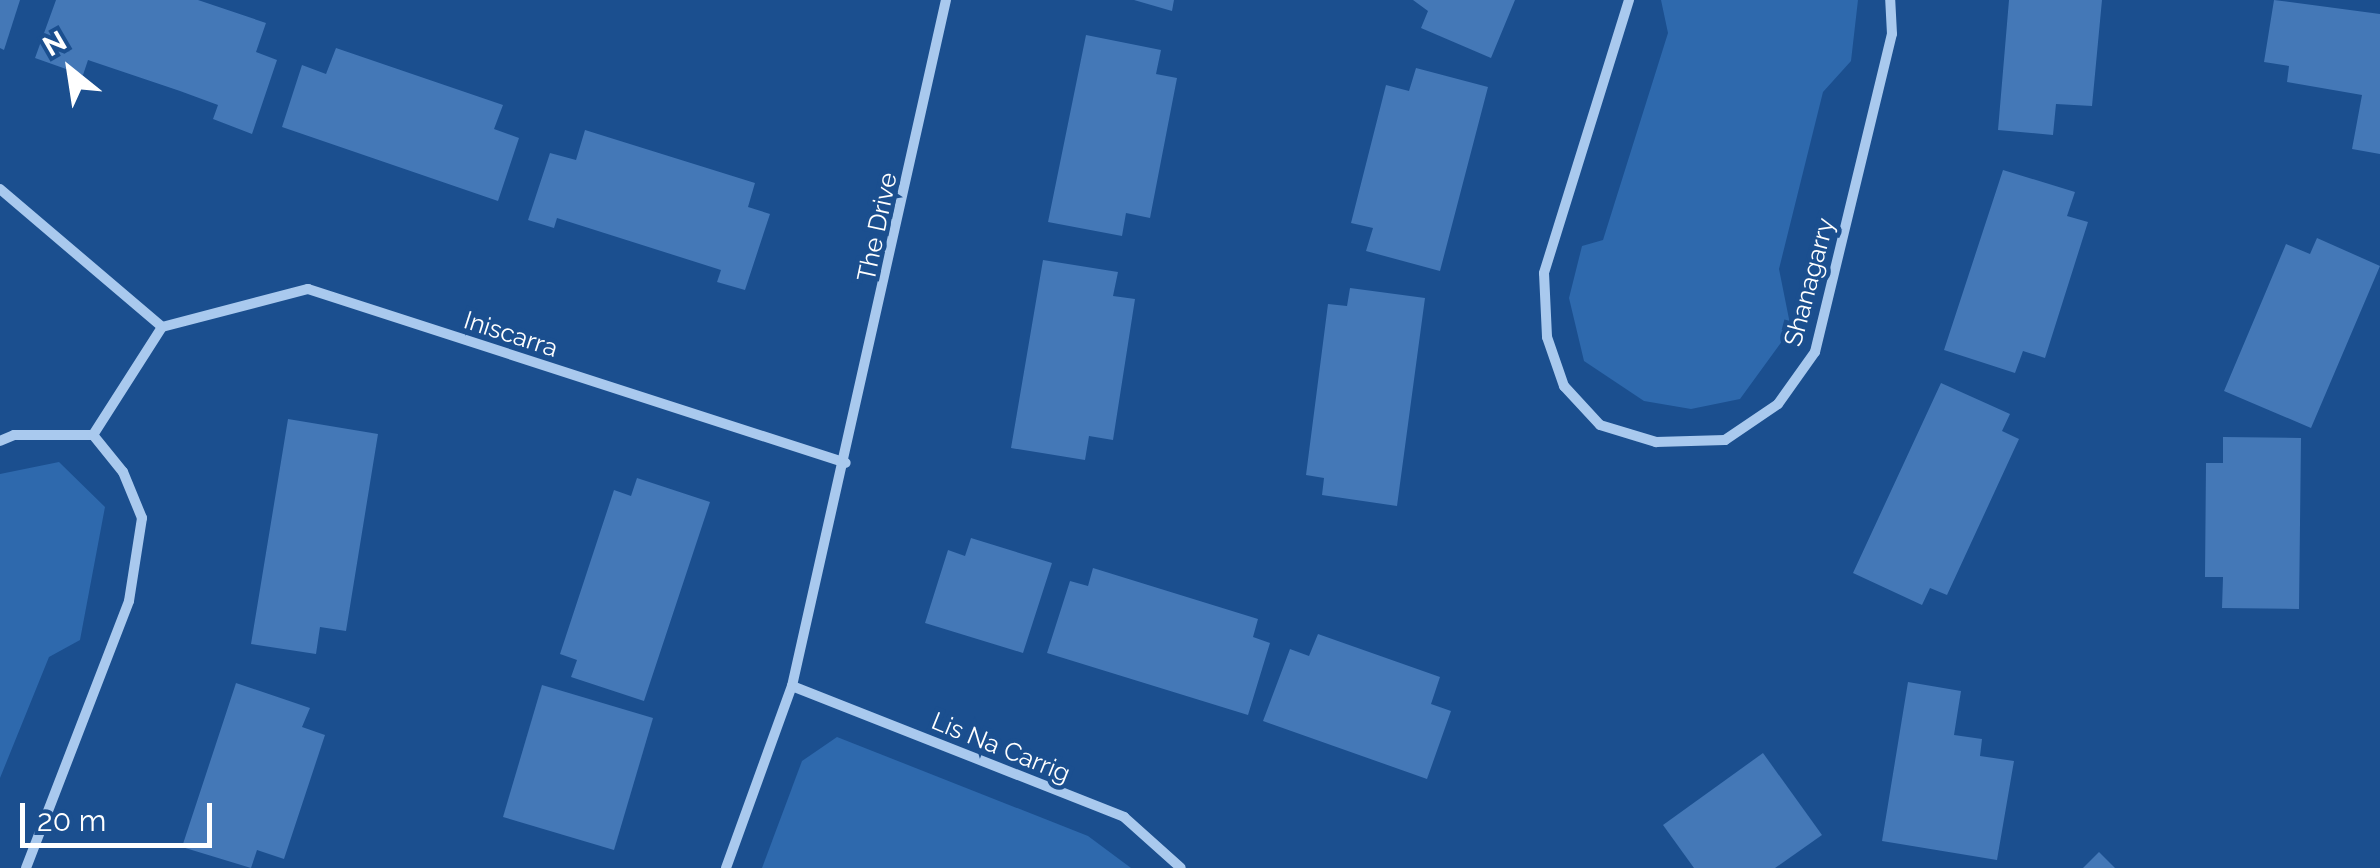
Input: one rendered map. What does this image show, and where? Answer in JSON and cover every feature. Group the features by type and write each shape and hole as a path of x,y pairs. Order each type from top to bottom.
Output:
{"street":[{"name":"The Drive","path":"846,462 946,0"},
{"name":"Shanagarry","path":"1629,0 1544,273 1546,321 1564,386 1600,425 1656,442 1725,440 1778,404 1815,352 1892,34 1890,0"},
{"path":"0,188 162,327 94,435"},
{"name":"Iniscarra","path":"162,327 308,289 846,462"},
{"path":"0,441 14,435 94,435"},
{"path":"26,868 129,602 140,535 142,518 123,472 94,435"},
{"path":"726,868 792,686 846,462"},
{"name":"Lis Na Carrig","path":"792,686 1124,817 1181,868"}],"shaded area":[{"path":"1661,0 1858,0 1851,61 1823,92 1779,269 1791,329 1740,399 1691,409 1644,401 1584,361 1569,298 1582,246 1603,240 1668,33"},
{"path":"59,462 105,507 80,640 49,657 0,778 0,474"},
{"path":"837,737 1088,836 1131,868 762,868 802,761"}],"building":[{"path":"0,0 20,0 4,50 0,48"},
{"path":"56,0 198,0 266,23 256,52 277,60 252,134 213,119 218,105 180,91 88,60 83,75 35,58"},
{"path":"1134,0 1174,0 1172,11"},
{"path":"1413,0 1515,0 1491,58 1421,28 1428,11"},
{"path":"2009,0 2102,0 2092,106 2056,104 2053,135 1998,130"},
{"path":"2274,0 2380,14 2380,154 2352,149 2362,95 2287,82 2289,66 2264,62"},
{"path":"1086,35 1161,50 1156,74 1177,78 1150,218 1126,213 1122,236 1048,222"},
{"path":"336,48 503,105 494,129 519,138 498,201 282,127 302,65 326,74"},
{"path":"1416,68 1488,87 1440,271 1366,251 1373,228 1351,223 1386,85 1409,91"},
{"path":"585,130 755,183 748,207 770,214 745,290 717,282 721,270 557,218 554,228 528,220 550,153 576,160"},
{"path":"2003,170 2075,192 2067,216 2088,222 2045,358 2023,351 2015,373 1944,350"},
{"path":"2317,238 2380,266 2311,428 2224,391 2286,244 2310,254"},
{"path":"1043,260 1118,272 1113,296 1135,299 1113,440 1089,436 1085,460 1011,448"},
{"path":"1350,288 1425,298 1397,506 1322,495 1324,478 1306,475 1328,304 1347,306"},
{"path":"1941,383 2010,414 2002,431 2019,439 1947,595 1930,588 1922,605 1853,573"},
{"path":"288,419 378,434 346,631 320,627 316,654 251,644"},
{"path":"2223,437 2301,438 2299,609 2222,608 2223,577 2205,577 2206,463 2223,463"},
{"path":"637,478 710,502 644,701 571,677 577,660 560,654 614,490 631,496"},
{"path":"971,538 1052,563 1023,653 925,623 948,550 965,556"},
{"path":"1093,568 1258,619 1253,637 1270,643 1248,715 1047,653 1070,581 1088,586"},
{"path":"1318,634 1440,677 1431,704 1451,711 1427,779 1263,721 1290,649 1309,656"},
{"path":"1908,682 1961,691 1954,735 1982,739 1980,756 2014,761 1997,860 1882,841"},
{"path":"236,683 310,708 302,727 325,735 284,859 257,850 251,868 182,847"},
{"path":"542,685 653,718 614,850 503,817"},
{"path":"1763,753 1822,835 1775,868 1694,868 1663,825"},
{"path":"2099,852 2115,868 2083,868"}]}
